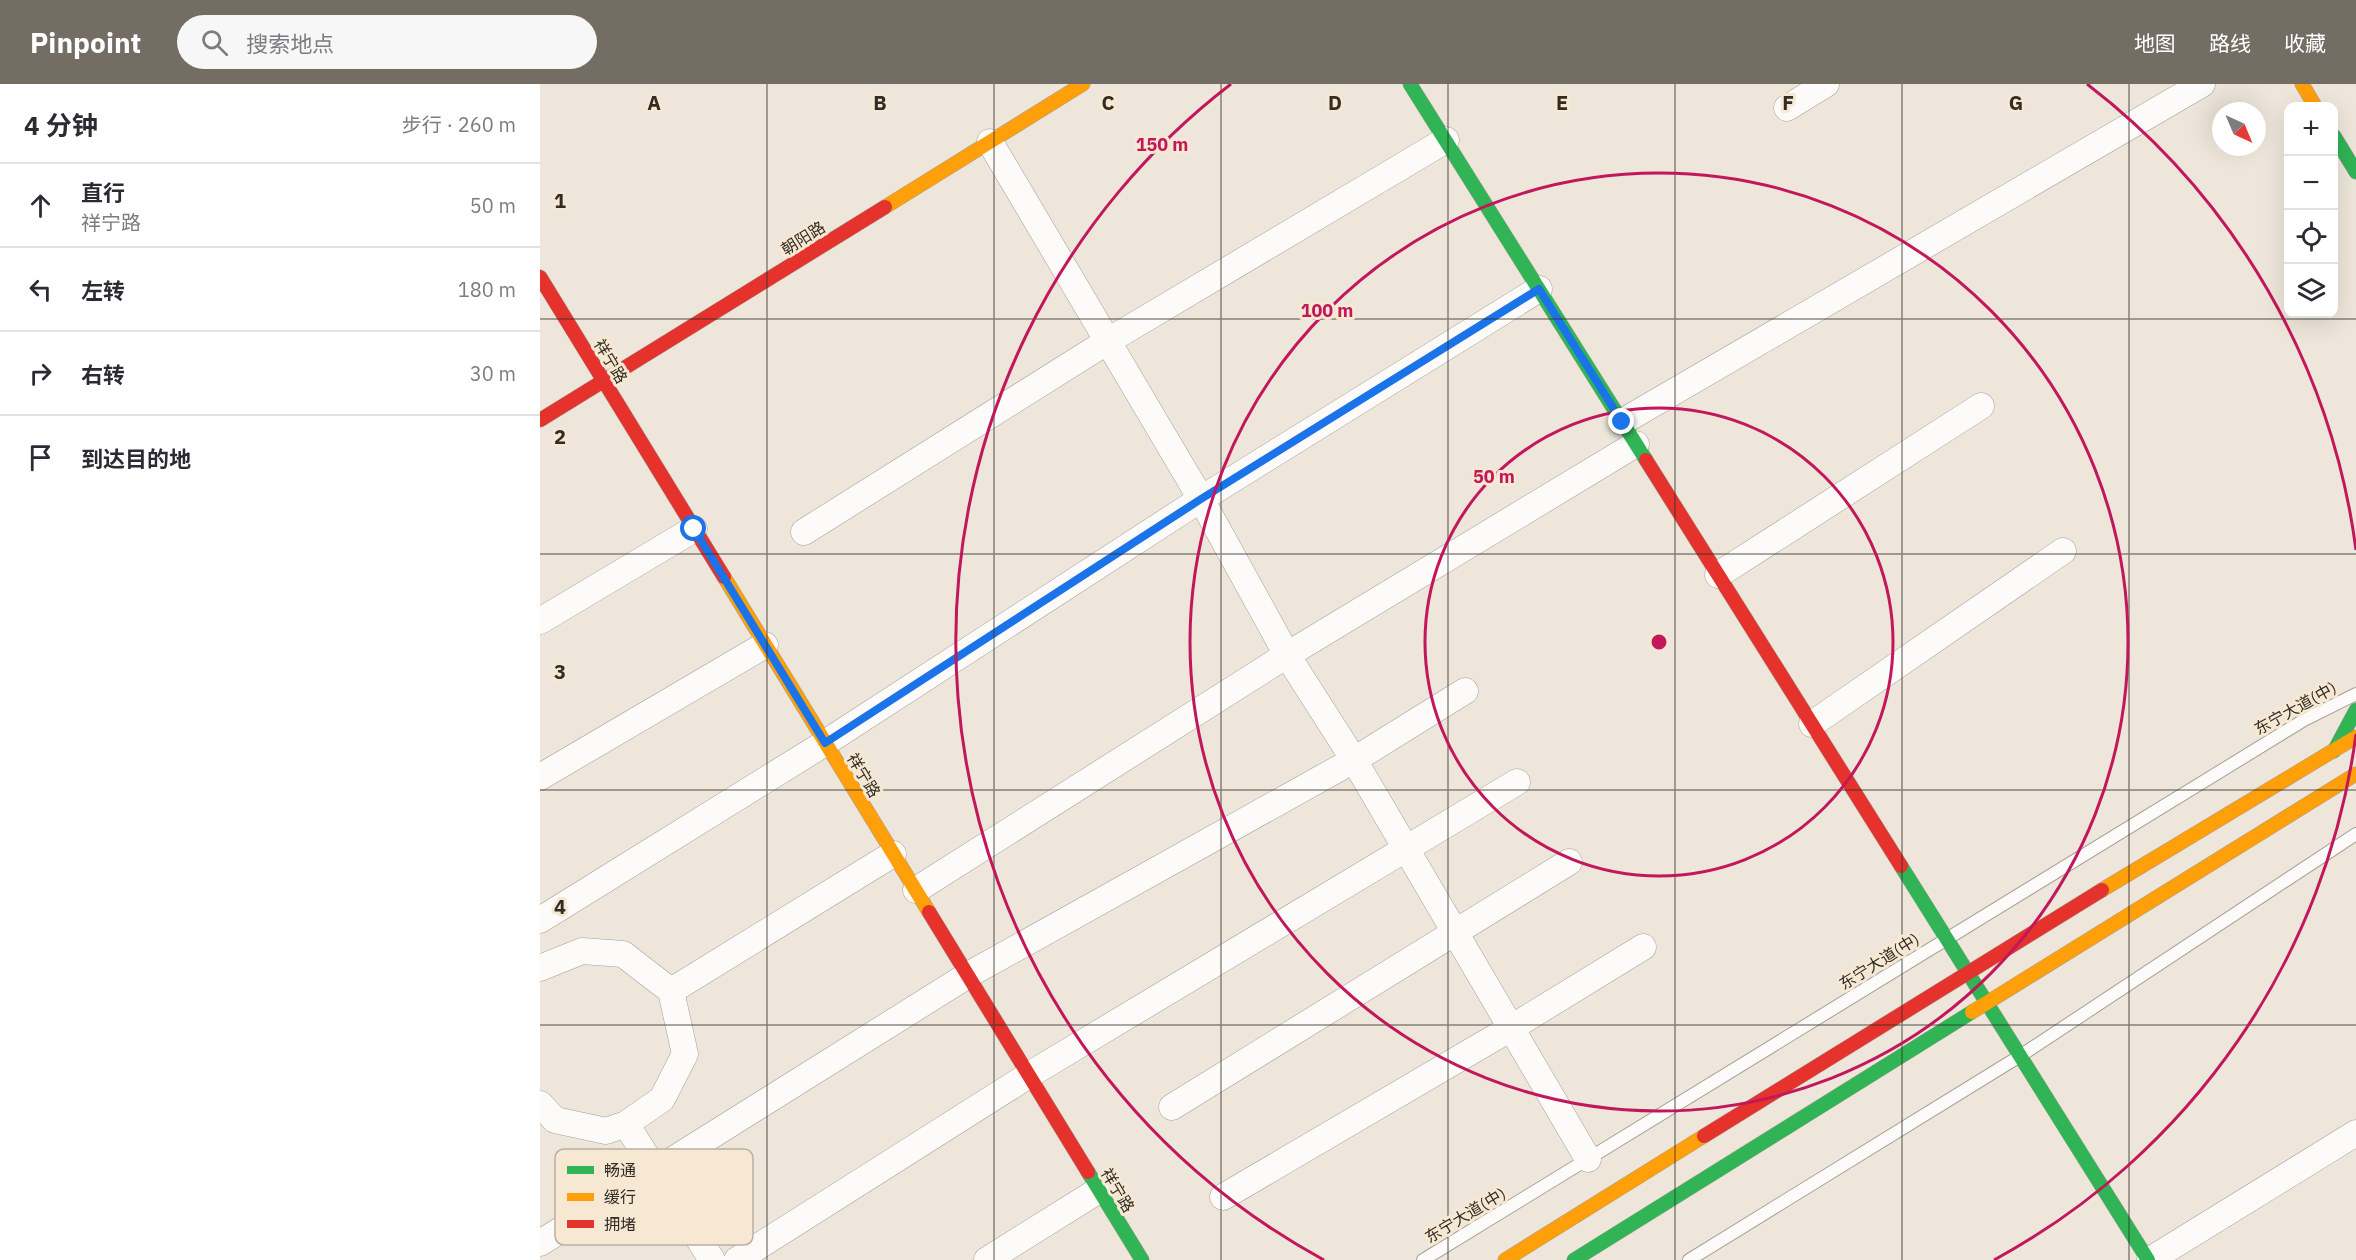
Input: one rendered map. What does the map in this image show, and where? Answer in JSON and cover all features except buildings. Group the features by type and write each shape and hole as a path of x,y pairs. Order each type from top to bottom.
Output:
{"main road":[{"name":"朝阳路","path":"540,420 1083,84"},
{"path":"1410,84 2149,1260"},
{"path":"2302,84 2313,102"},
{"path":"2338,143 2356,172"},
{"name":"祥宁路","path":"540,277 1142,1260"},
{"path":"2334,751 2356,710"},
{"path":"1505,1260 1967,972 2356,737"},
{"path":"1574,1260 2356,774"}],"street":[{"path":"1787,108 1826,84"},
{"path":"1622,422 2202,84"},
{"path":"804,532 1108,341 1446,140"},
{"path":"990,142 1201,499 1287,655 1354,760 1588,1159"},
{"path":"540,920 825,743 1201,499 1539,289"},
{"path":"1718,575 1981,406"},
{"path":"916,891 1287,655 1636,444"},
{"path":"540,621 694,529"},
{"path":"1812,724 2063,551"},
{"path":"540,777 765,645"},
{"path":"691,1149 968,975 1354,760 1465,691"},
{"path":"737,1260 1029,1075 1517,782"},
{"path":"671,991 893,854"},
{"path":"1172,1107 1569,862"},
{"path":"1222,1197 1511,1028 1643,947"},
{"path":"540,966 582,951 623,954 671,991 685,1054 662,1099 626,1124 606,1131 555,1120 540,1104"},
{"path":"626,1124 642,1149"},
{"path":"2149,1260 2356,1133"},
{"path":"987,1260 1099,1190"},
{"path":"540,1243 555,1234"},
{"path":"703,1245 712,1260"}],"lane":[{"name":"东宁大道(中)","path":"1423,1260 2304,720 2356,694"},
{"path":"1689,1260 2020,1056 2356,834"}],"traffic: fast":[{"path":"1410,84 1646,460"},
{"path":"2338,143 2356,172"},
{"path":"2334,751 2356,710"},
{"path":"1901,866 2148,1260"},
{"path":"1574,1260 1972,1012"},
{"path":"1088,1172 1142,1260"}],"traffic: slow":[{"path":"885,207 1083,84"},
{"path":"2302,84 2313,102"},
{"path":"724,577 929,912"},
{"path":"2102,890 2356,737"},
{"path":"1972,1012 2356,774"},
{"path":"1505,1260 1704,1136"}],"traffic: jam":[{"path":"540,420 885,207"},
{"path":"540,277 724,577"},
{"path":"1646,460 1901,866"},
{"path":"1704,1136 2102,890"},
{"path":"929,912 1088,1172"}],"route":[{"path":"694,529 825,743 1201,499 1539,289 1622,422"}]}
